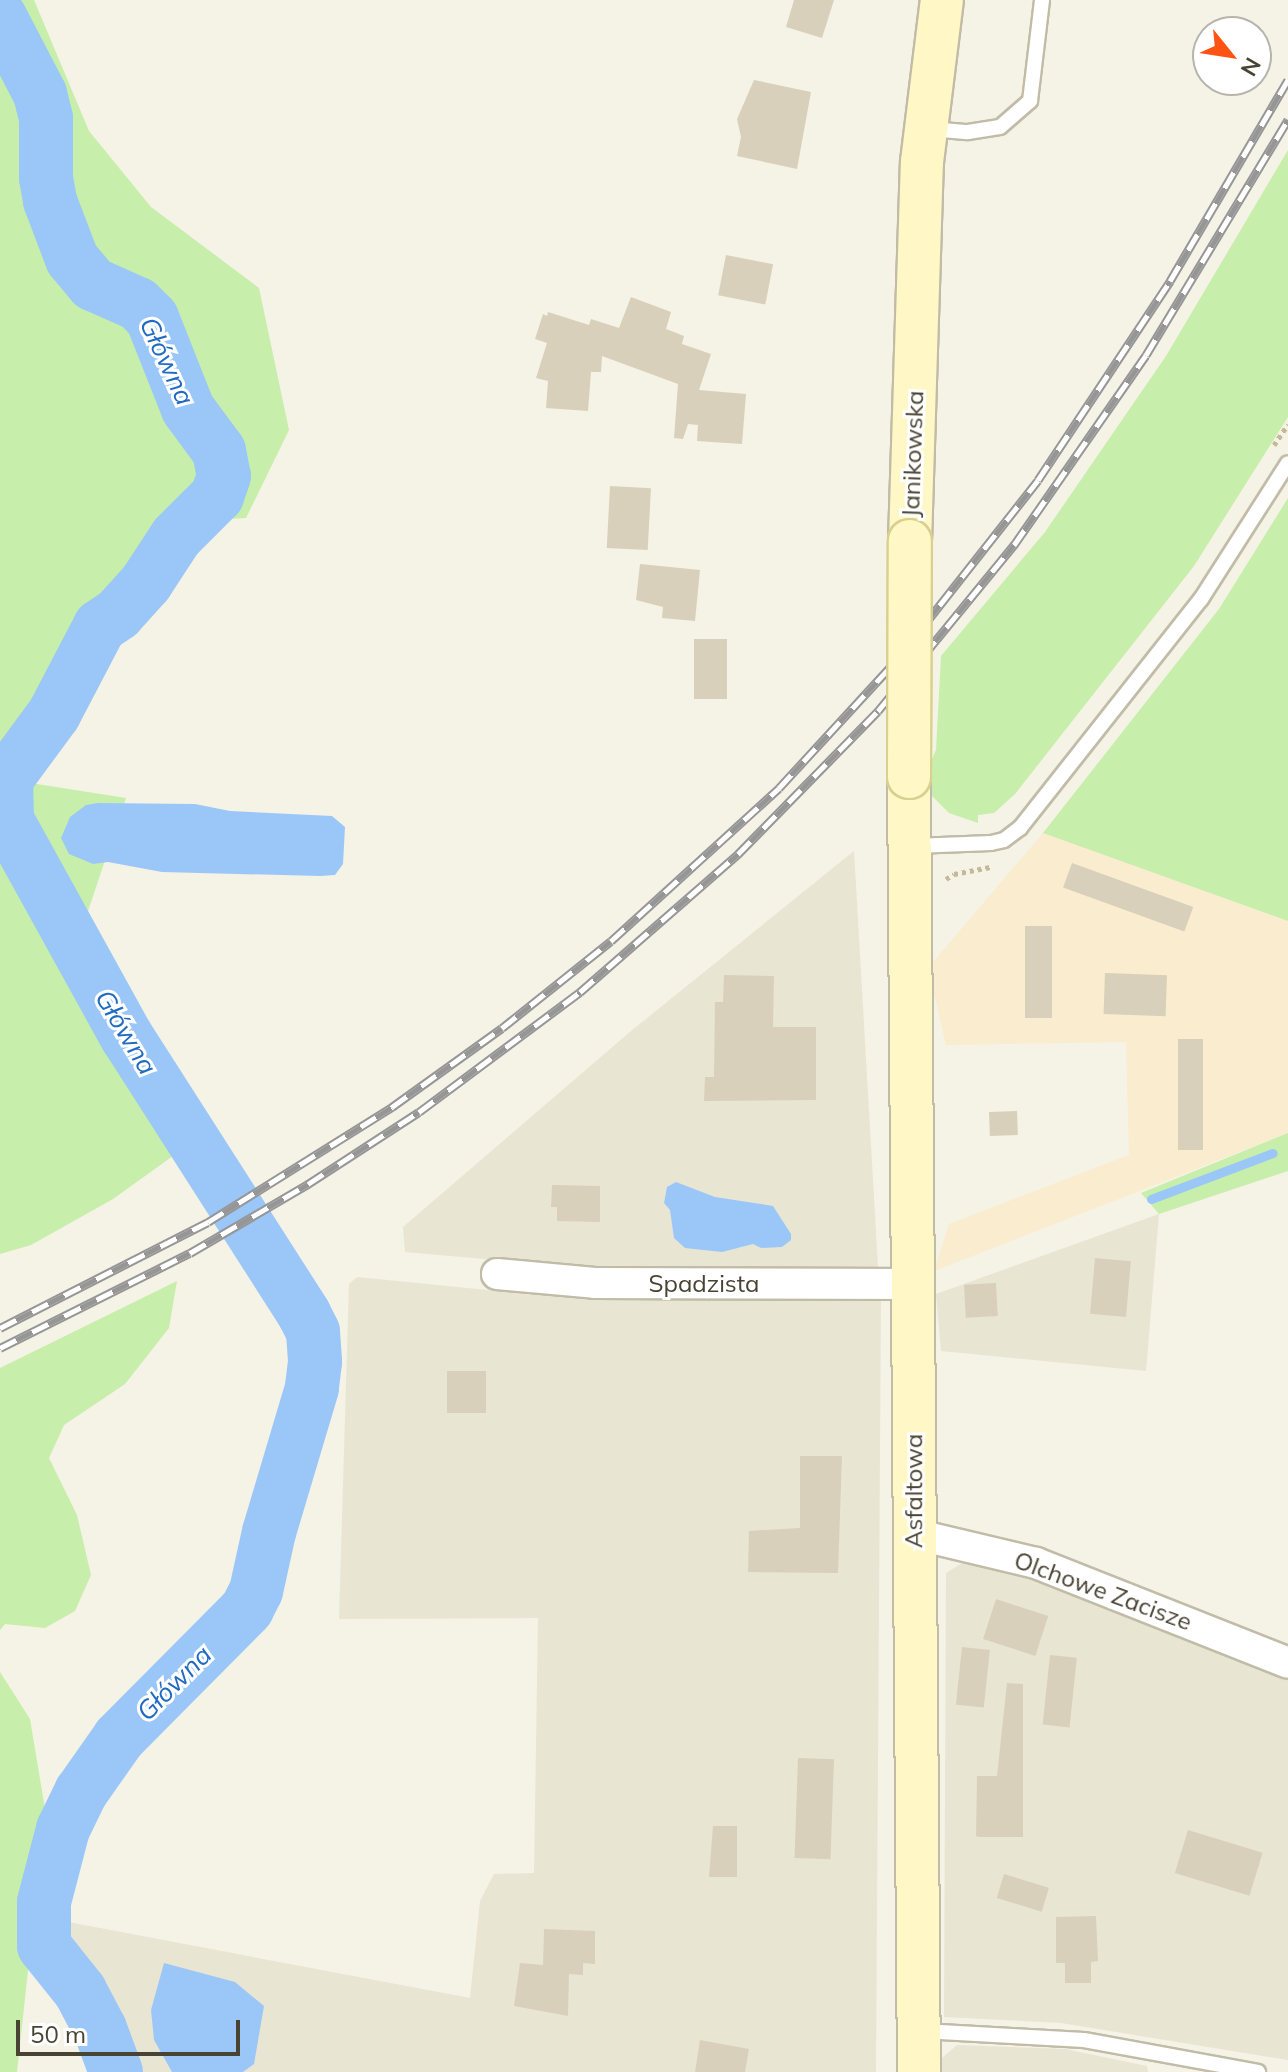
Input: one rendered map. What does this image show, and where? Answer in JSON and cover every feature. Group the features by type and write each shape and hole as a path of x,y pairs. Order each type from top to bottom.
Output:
{"street":[{"name":"Janikowska","path":"910,910 910,541 926,129 942,0"},
{"name":"Asfaltowa","path":"910,910 919,2052"},
{"name":"Spadzista","path":"497,1274 595,1283 912,1284"},
{"name":"Olchowe Zacisze","path":"914,1534 1036,1563 1288,1663"}],"lane":[{"path":"926,129 968,132 1000,127 1030,101 1042,0"},
{"path":"910,846 991,843 1004,840 1020,828 1201,599 1288,463"},
{"path":"919,2052 1084,2040 1258,2072"}],"shaded area":[{"path":"1043,833 1288,921 1288,1133 934,1271 949,1224 1129,1155 1126,1042 946,1045 928,968"},
{"path":"854,851 878,1267 563,1266 405,1252 403,1227 631,1031"},
{"path":"1159,1214 1146,1371 941,1351 936,1294"},
{"path":"357,1277 538,1295 881,1295 876,2072 129,2072 63,1921 470,1998 480,1901 494,1874 534,1873 538,1618 339,1619 349,1284"},
{"path":"967,1560 1065,1588 1288,1668 1288,2060 1061,2023 944,2017 946,1573"},
{"path":"957,2045 1065,2049 1147,2066 1148,2072 941,2072 942,2058"}],"green space":[{"path":"0,0 34,0 89,131 151,207 259,288 289,430 246,518 208,520 105,635 24,782 126,798 88,911 91,989 191,1143 113,1199 31,1245 0,1254"},
{"path":"1288,150 1288,417 1194,566 1015,794 994,813 978,815 978,823 949,813 930,794 925,775 936,750 941,656 1045,532 1166,356"},
{"path":"1288,498 1288,921 1043,833 1219,609"},
{"path":"1288,1133 1288,1171 1159,1214 1141,1193"},
{"path":"177,1281 169,1328 125,1384 64,1425 49,1458 77,1515 91,1575 75,1611 45,1628 5,1624 0,1630 0,1368"},
{"path":"0,1672 30,1719 48,1827 36,1897 17,2072 0,2072"}],"water":[{"path":"195,804 230,811 332,816 345,827 343,864 335,875 320,876 162,872 108,862 93,864 69,854 61,838 70,817 86,805"},
{"path":"676,1182 715,1197 773,1206 791,1234 791,1240 782,1247 761,1248 753,1244 722,1252 685,1248 674,1238 670,1210 664,1203 667,1187"},
{"path":"164,1963 235,1982 264,2006 254,2064 243,2072 172,2072 154,2040 151,2010"}],"building":[{"path":"794,0 834,0 822,38 786,27"},
{"path":"754,80 811,92 797,169 737,156 741,137 737,119"},
{"path":"726,255 773,264 765,304 718,295"},
{"path":"631,297 671,312 666,329 684,336 682,344 711,354 699,390 746,394 742,444 697,441 698,425 688,424 683,439 674,438 678,384 602,356 601,372 591,372 588,411 546,408 548,381 536,378 547,343 535,339 543,314 547,316 548,312 589,325 591,319 619,328"},
{"path":"610,486 651,488 648,550 607,548"},
{"path":"640,564 700,570 695,621 662,618 663,607 636,600"},
{"path":"694,639 727,639 727,699 694,699"},
{"path":"1072,863 1193,907 1184,932 1063,887"},
{"path":"1025,926 1052,926 1052,1018 1025,1018"},
{"path":"1105,973 1167,975 1166,1016 1104,1014"},
{"path":"724,975 774,976 773,1027 816,1027 816,1100 704,1101 705,1077 714,1077 715,1002 723,1002"},
{"path":"1178,1039 1203,1039 1203,1150 1178,1150"},
{"path":"1017,1111 1018,1135 990,1136 989,1112"},
{"path":"552,1185 600,1186 600,1222 557,1221 557,1207 551,1207"},
{"path":"1095,1258 1131,1261 1126,1317 1090,1314"},
{"path":"996,1283 998,1316 966,1318 964,1285"},
{"path":"447,1371 486,1371 486,1413 447,1413"},
{"path":"800,1456 842,1456 838,1573 748,1572 749,1531 800,1528"},
{"path":"996,1599 1048,1616 1035,1656 983,1639"},
{"path":"962,1647 990,1650 984,1708 956,1705"},
{"path":"1050,1655 1077,1658 1070,1727 1043,1725"},
{"path":"1007,1683 1023,1684 1023,1837 979,1837 976,1836 977,1776 997,1776"},
{"path":"798,1758 834,1759 830,1859 795,1858"},
{"path":"713,1826 737,1826 737,1877 709,1877"},
{"path":"1188,1830 1263,1853 1249,1896 1175,1873"},
{"path":"1004,1874 1049,1888 1042,1912 997,1898"},
{"path":"1096,1916 1098,1961 1091,1962 1091,1983 1065,1983 1065,1963 1056,1963 1056,1917"},
{"path":"544,1929 595,1931 595,1964 583,1963 583,1975 569,1974 568,2016 514,2006 520,1963 543,1965"},
{"path":"700,2040 749,2049 745,2072 695,2072"}],"waterway":[{"name":"Główna","path":"0,17 40,94 46,118 46,178 50,201 72,259 93,284 138,304 152,318 188,409 219,451 224,476 217,496 176,537 146,583 118,614 100,626 54,714 6,779 7,820 127,1037 304,1314 313,1332 315,1362 312,1388 269,1532 256,1591 247,1609 119,1738 81,1792 63,1829 44,1902 44,1946 80,1991 100,2029 116,2072"},
{"path":"1151,1199 1273,1153"}],"railway":[{"path":"0,1328 208,1222 392,1107 502,1028 611,941 779,788 895,662 1038,480 1170,281 1288,80"},
{"path":"0,1348 190,1253 308,1184 419,1112 580,992 738,854 878,711 1014,545 1146,355 1288,120"}]}
